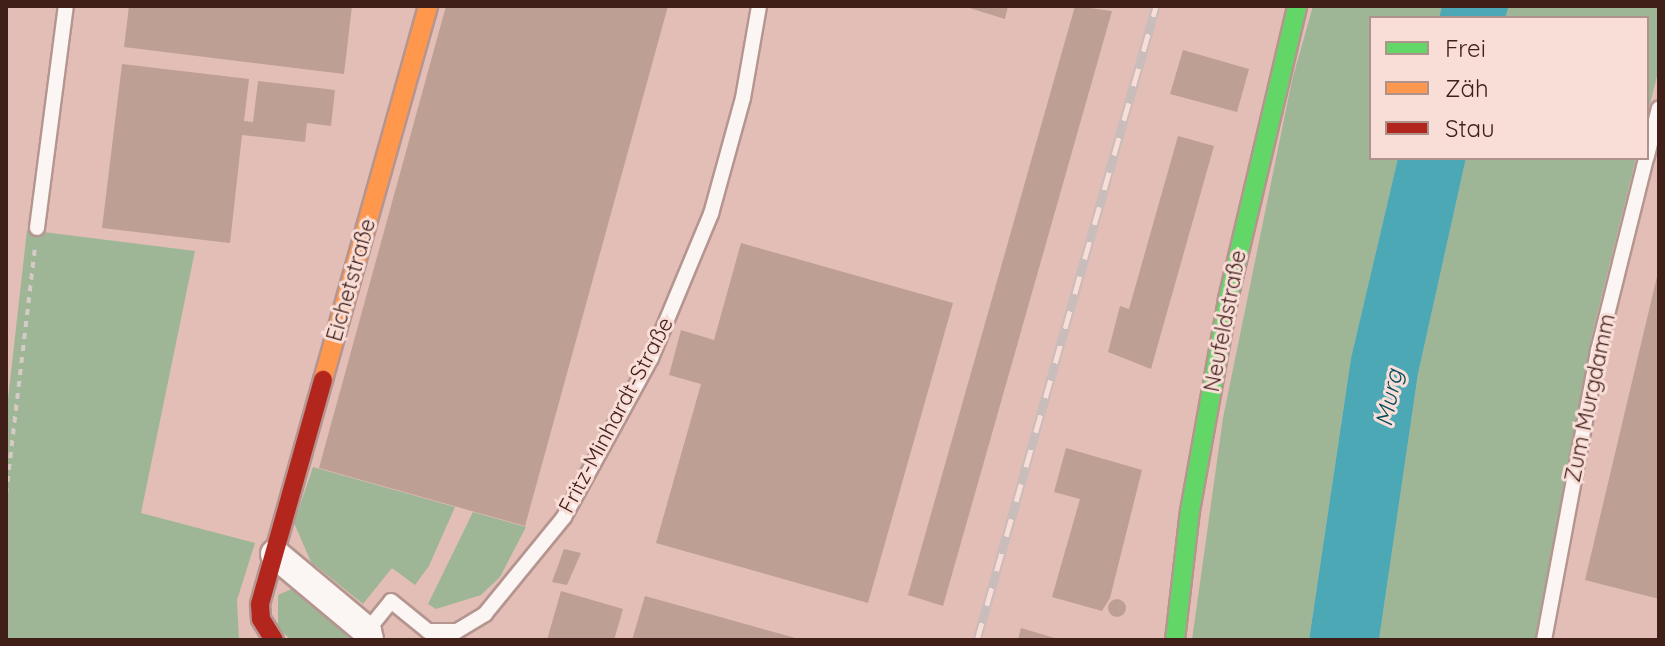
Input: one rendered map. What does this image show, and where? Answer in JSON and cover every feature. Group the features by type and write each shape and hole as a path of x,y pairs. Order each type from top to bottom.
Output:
{"street":[{"name":"Eichetstraße","path":"274,640 261,619 260,604 428,6"},
{"name":"Neufeldstraße","path":"1175,640 1190,511 1228,299 1297,6"},
{"path":"275,554 368,636"}],"lane":[{"path":"37,228 66,6"},
{"name":"Fritz-Minhardt-Straße","path":"368,636 391,601 428,631 457,631 485,614 564,517 651,358 711,214 743,98 759,6"},
{"name":"Zum Murgdamm","path":"1649,149 1659,108"},
{"name":"Zum Murgdamm","path":"1544,640 1598,351 1646,160"}],"path":[{"path":"6,494 37,228"}],"green space":[{"path":"1313,6 1442,6 1440,16 1369,16 1369,160 1398,160 1351,358 1309,640 1192,640 1223,418 1292,80"},
{"path":"1509,6 1659,6 1659,68 1649,108 1649,16 1506,16"},
{"path":"1466,160 1636,160 1592,335 1536,640 1379,640 1418,374"},
{"path":"27,230 195,251 141,513 255,543 237,600 239,640 6,640 6,417"},
{"path":"313,467 455,507 429,566 415,585 392,568 363,604 311,562 294,523"},
{"path":"473,512 526,527 500,577 481,595 436,609 428,604"},
{"path":"294,588 350,633 353,640 291,640 278,628 278,595"}],"water":[{"path":"1442,6 1509,6 1506,16 1440,16"},
{"name":"Murg","path":"1398,160 1466,160 1418,374 1379,640 1309,640 1351,358"}],"building":[{"path":"129,6 352,6 344,74 124,47"},
{"path":"446,6 668,6 525,526 319,468"},
{"path":"963,6 1008,6 1005,19"},
{"path":"1075,6 1112,11 943,606 908,595"},
{"path":"1183,50 1249,69 1237,112 1170,94"},
{"path":"122,64 249,79 244,121 253,122 258,81 335,90 331,126 307,123 305,142 242,135 230,243 102,228"},
{"path":"1178,136 1214,146 1151,369 1108,352 1120,306 1129,309"},
{"path":"741,243 953,303 868,603 656,543 701,384 669,375 681,330 714,340"},
{"path":"1659,268 1659,599 1585,580"},
{"path":"1066,448 1142,470 1110,598 1102,611 1052,597 1080,499 1054,492"},
{"path":"564,549 581,553 567,585 552,582"},
{"path":"561,591 623,609 614,640 547,640"},
{"path":"645,596 799,639 799,640 632,640"},
{"path":"1113,599 1121,599 1126,608 1124,615 1113,617 1108,612 1108,604"},
{"path":"1021,628 1058,639 1058,640 1018,640"}],"railway":[{"path":"977,640 1156,6"}],"traffic: fast":[{"path":"1175,640 1190,511 1228,299 1297,6"}],"traffic: slow":[{"path":"323,380 428,6"}],"traffic: jam":[{"path":"274,640 261,619 260,604 323,380"}]}
